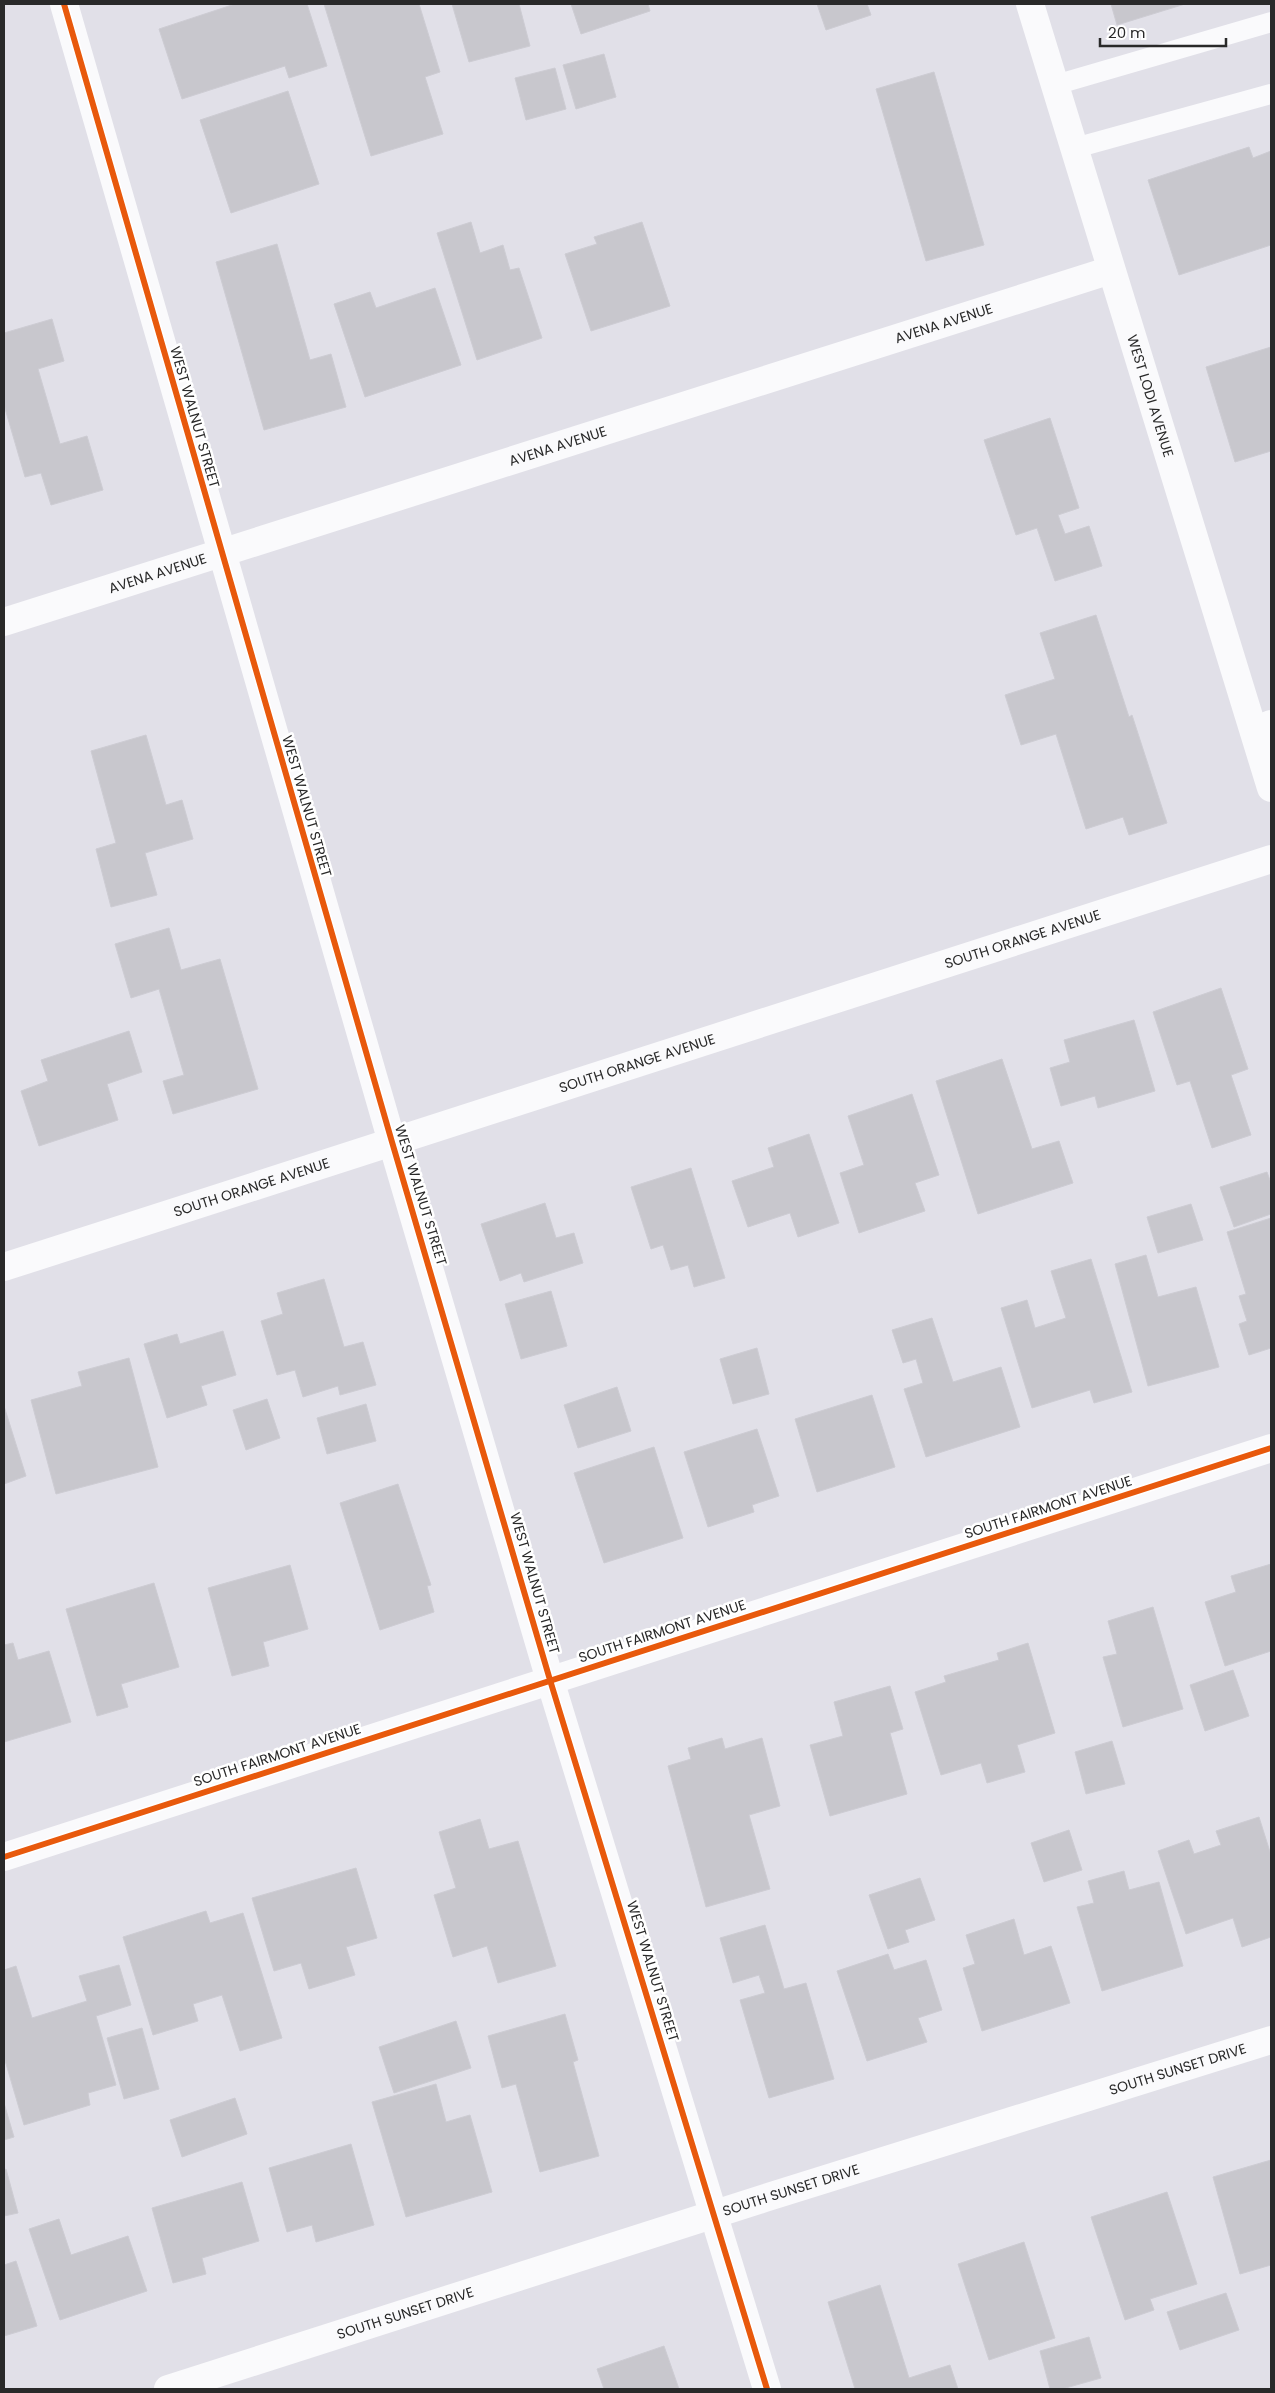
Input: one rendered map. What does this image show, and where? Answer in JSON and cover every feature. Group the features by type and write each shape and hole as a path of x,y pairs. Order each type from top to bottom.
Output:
{"street":[{"name":"WEST WALNUT STREET","path":"64,4 220,551 550,1680 767,2389"},
{"name":"WEST LODI AVENUE","path":"1030,4 1111,270 1262,728 1271,788"},
{"name":"AVENA AVENUE","path":"4,622 220,551 1111,270"},
{"name":"SOUTH ORANGE AVENUE","path":"4,1267 1271,859"},
{"name":"SOUTH FAIRMONT AVENUE","path":"4,1857 1271,1448"},
{"name":"SOUTH SUNSET DRIVE","path":"168,2389 1271,2040"}],"lane":[{"path":"1055,85 1271,22"},
{"path":"1075,148 1271,94"}],"building":[{"path":"235,4 307,4 327,66 289,78 285,66 182,99 159,29"},
{"path":"324,4 419,4 440,72 425,77 443,134 371,156"},
{"path":"452,4 519,4 530,46 469,62"},
{"path":"571,4 648,4 650,11 581,34"},
{"path":"817,4 867,4 871,15 826,30"},
{"path":"1111,4 1185,4 1117,25"},
{"path":"604,54 616,97 576,109 563,65"},
{"path":"555,68 566,109 526,120 515,78"},
{"path":"934,72 984,245 926,261 876,89"},
{"path":"288,91 319,184 231,213 200,120"},
{"path":"1249,147 1253,158 1271,151 1271,245 1179,275 1148,180"},
{"path":"471,222 480,253 503,245 510,270 519,268 542,338 477,360 437,233"},
{"path":"642,222 670,306 591,331 565,254 597,244 594,237"},
{"path":"277,244 310,360 331,354 346,407 264,430 216,262"},
{"path":"435,288 461,365 365,397 334,304 370,292 376,308"},
{"path":"52,319 64,361 38,369 60,444 87,436 103,490 51,505 41,473 25,477 4,405 4,333"},
{"path":"1271,347 1271,451 1235,462 1206,367"},
{"path":"1050,418 1079,508 1058,515 1065,534 1089,526 1102,566 1055,581 1037,528 1016,535 984,440"},
{"path":"1096,615 1129,717 1132,715 1167,823 1129,835 1123,817 1086,829 1056,734 1021,745 1005,695 1055,679 1040,633"},
{"path":"146,735 166,805 182,800 193,839 145,853 157,895 111,907 96,849 116,843 91,751"},
{"path":"169,928 181,970 220,959 258,1089 173,1114 163,1081 184,1075 159,989 131,998 115,944"},
{"path":"1221,988 1248,1069 1231,1075 1251,1135 1212,1148 1190,1081 1177,1085 1153,1012"},
{"path":"1134,1020 1155,1091 1098,1108 1095,1096 1061,1106 1050,1068 1070,1062 1064,1040"},
{"path":"129,1031 142,1072 107,1084 118,1120 39,1146 21,1091 48,1081 41,1060"},
{"path":"1002,1059 1032,1149 1059,1141 1073,1183 978,1214 936,1081"},
{"path":"912,1094 939,1175 915,1183 925,1211 859,1233 840,1173 864,1165 848,1116"},
{"path":"809,1134 839,1223 798,1237 790,1213 748,1227 732,1181 774,1167 768,1148"},
{"path":"691,1168 725,1278 694,1287 688,1265 671,1270 663,1245 651,1249 631,1187"},
{"path":"1267,1172 1271,1183 1271,1214 1234,1227 1220,1187"},
{"path":"545,1203 556,1238 574,1233 583,1263 524,1282 521,1273 500,1281 481,1224"},
{"path":"1191,1204 1203,1240 1158,1253 1147,1217"},
{"path":"1271,1218 1271,1348 1249,1355 1239,1324 1247,1321 1239,1296 1246,1294 1227,1232"},
{"path":"1146,1255 1158,1297 1196,1287 1219,1367 1148,1386 1115,1264"},
{"path":"1091,1259 1132,1392 1094,1403 1090,1390 1032,1408 1001,1308 1027,1300 1035,1328 1066,1318 1051,1271"},
{"path":"324,1279 344,1347 363,1342 376,1385 340,1395 338,1386 303,1397 295,1370 277,1375 261,1321 283,1314 277,1293"},
{"path":"551,1291 567,1346 521,1359 505,1304"},
{"path":"932,1318 953,1382 1001,1367 1020,1427 926,1457 904,1389 923,1383 916,1359 903,1363 892,1330"},
{"path":"223,1331 236,1375 201,1386 207,1405 167,1418 144,1344 177,1334 180,1344"},
{"path":"757,1348 769,1394 733,1404 720,1359"},
{"path":"129,1358 158,1467 56,1494 31,1400 82,1386 78,1372"},
{"path":"617,1387 631,1431 578,1448 564,1405"},
{"path":"872,1395 895,1467 817,1492 795,1419"},
{"path":"267,1399 280,1438 246,1450 233,1410"},
{"path":"366,1404 376,1441 327,1454 317,1418"},
{"path":"4,1406 26,1476 4,1484"},
{"path":"757,1429 779,1496 752,1505 754,1512 708,1527 684,1452"},
{"path":"654,1447 683,1538 604,1563 574,1473"},
{"path":"398,1484 431,1585 427,1586 434,1612 380,1630 340,1503"},
{"path":"1271,1564 1271,1651 1225,1666 1205,1602 1236,1592 1231,1576"},
{"path":"290,1565 308,1629 263,1642 269,1666 232,1676 208,1588"},
{"path":"154,1583 179,1667 121,1684 128,1707 97,1716 66,1609"},
{"path":"1153,1607 1183,1709 1123,1727 1103,1657 1117,1654 1108,1621"},
{"path":"13,1643 18,1660 49,1651 71,1722 4,1742 4,1645"},
{"path":"1028,1643 1055,1733 1017,1745 1025,1772 987,1783 981,1763 941,1775 915,1692 946,1682 944,1676 999,1660 997,1653"},
{"path":"1233,1670 1249,1716 1205,1731 1190,1685"},
{"path":"890,1686 903,1729 890,1733 907,1794 830,1816 810,1745 843,1736 834,1702"},
{"path":"722,1738 725,1749 762,1738 780,1806 749,1815 770,1889 706,1907 668,1766 691,1759 688,1748"},
{"path":"1112,1741 1125,1784 1086,1794 1075,1752"},
{"path":"1259,1817 1271,1855 1271,1937 1242,1947 1233,1918 1186,1934 1158,1851 1189,1840 1194,1854 1221,1845 1216,1831"},
{"path":"480,1819 489,1849 518,1841 556,1966 498,1983 487,1946 453,1957 434,1895 456,1888 439,1832"},
{"path":"1069,1830 1082,1870 1044,1882 1031,1843"},
{"path":"356,1868 377,1938 346,1947 355,1975 309,1989 301,1963 274,1971 252,1898"},
{"path":"1124,1871 1129,1890 1159,1882 1183,1966 1102,1991 1077,1907 1094,1903 1088,1881"},
{"path":"920,1878 935,1920 905,1930 909,1942 888,1949 869,1895"},
{"path":"206,1911 210,1923 243,1913 282,2038 240,2051 222,1995 193,2004 198,2021 153,2035 123,1937"},
{"path":"1014,1919 1024,1955 1051,1946 1070,2003 982,2031 963,1968 975,1964 966,1935"},
{"path":"765,1925 784,1989 806,1983 834,2079 769,2098 740,2000 765,1993 759,1975 733,1983 720,1938"},
{"path":"888,1954 894,1970 926,1960 942,2010 918,2018 927,2042 867,2061 837,1971"},
{"path":"119,1965 131,2005 96,2016 116,2085 88,2093 90,2105 24,2125 4,2057 4,1970 16,1966 32,2018 87,2001 79,1976"},
{"path":"565,2014 578,2060 573,2062 599,2156 540,2172 516,2084 502,2088 488,2036"},
{"path":"456,2021 471,2068 394,2093 379,2047"},
{"path":"142,2028 159,2089 124,2099 107,2038"},
{"path":"436,2084 446,2122 470,2115 492,2192 406,2217 372,2102"},
{"path":"235,2098 247,2134 182,2157 170,2120"},
{"path":"4,2103 14,2137 4,2140"},
{"path":"351,2144 374,2225 316,2242 312,2225 287,2232 269,2168"},
{"path":"1271,2160 1271,2265 1240,2274 1213,2177"},
{"path":"6,2169 18,2213 4,2216 4,2170"},
{"path":"242,2182 259,2241 202,2258 206,2274 173,2283 152,2208"},
{"path":"1167,2192 1197,2284 1150,2299 1154,2310 1125,2320 1091,2217"},
{"path":"59,2219 71,2255 128,2236 147,2291 60,2320 29,2229"},
{"path":"1024,2242 1055,2338 989,2360 958,2264"},
{"path":"16,2261 37,2326 4,2336 4,2265"},
{"path":"880,2285 909,2378 950,2365 958,2389 855,2389 828,2302"},
{"path":"1226,2293 1239,2330 1180,2350 1167,2312"},
{"path":"1089,2337 1101,2378 1062,2389 1050,2389 1040,2351"},
{"path":"664,2346 679,2389 604,2389 597,2369"}],"cycle path":[{"path":"64,4 392,1142 550,1680 767,2389"},
{"path":"4,1857 1271,1448"}]}
